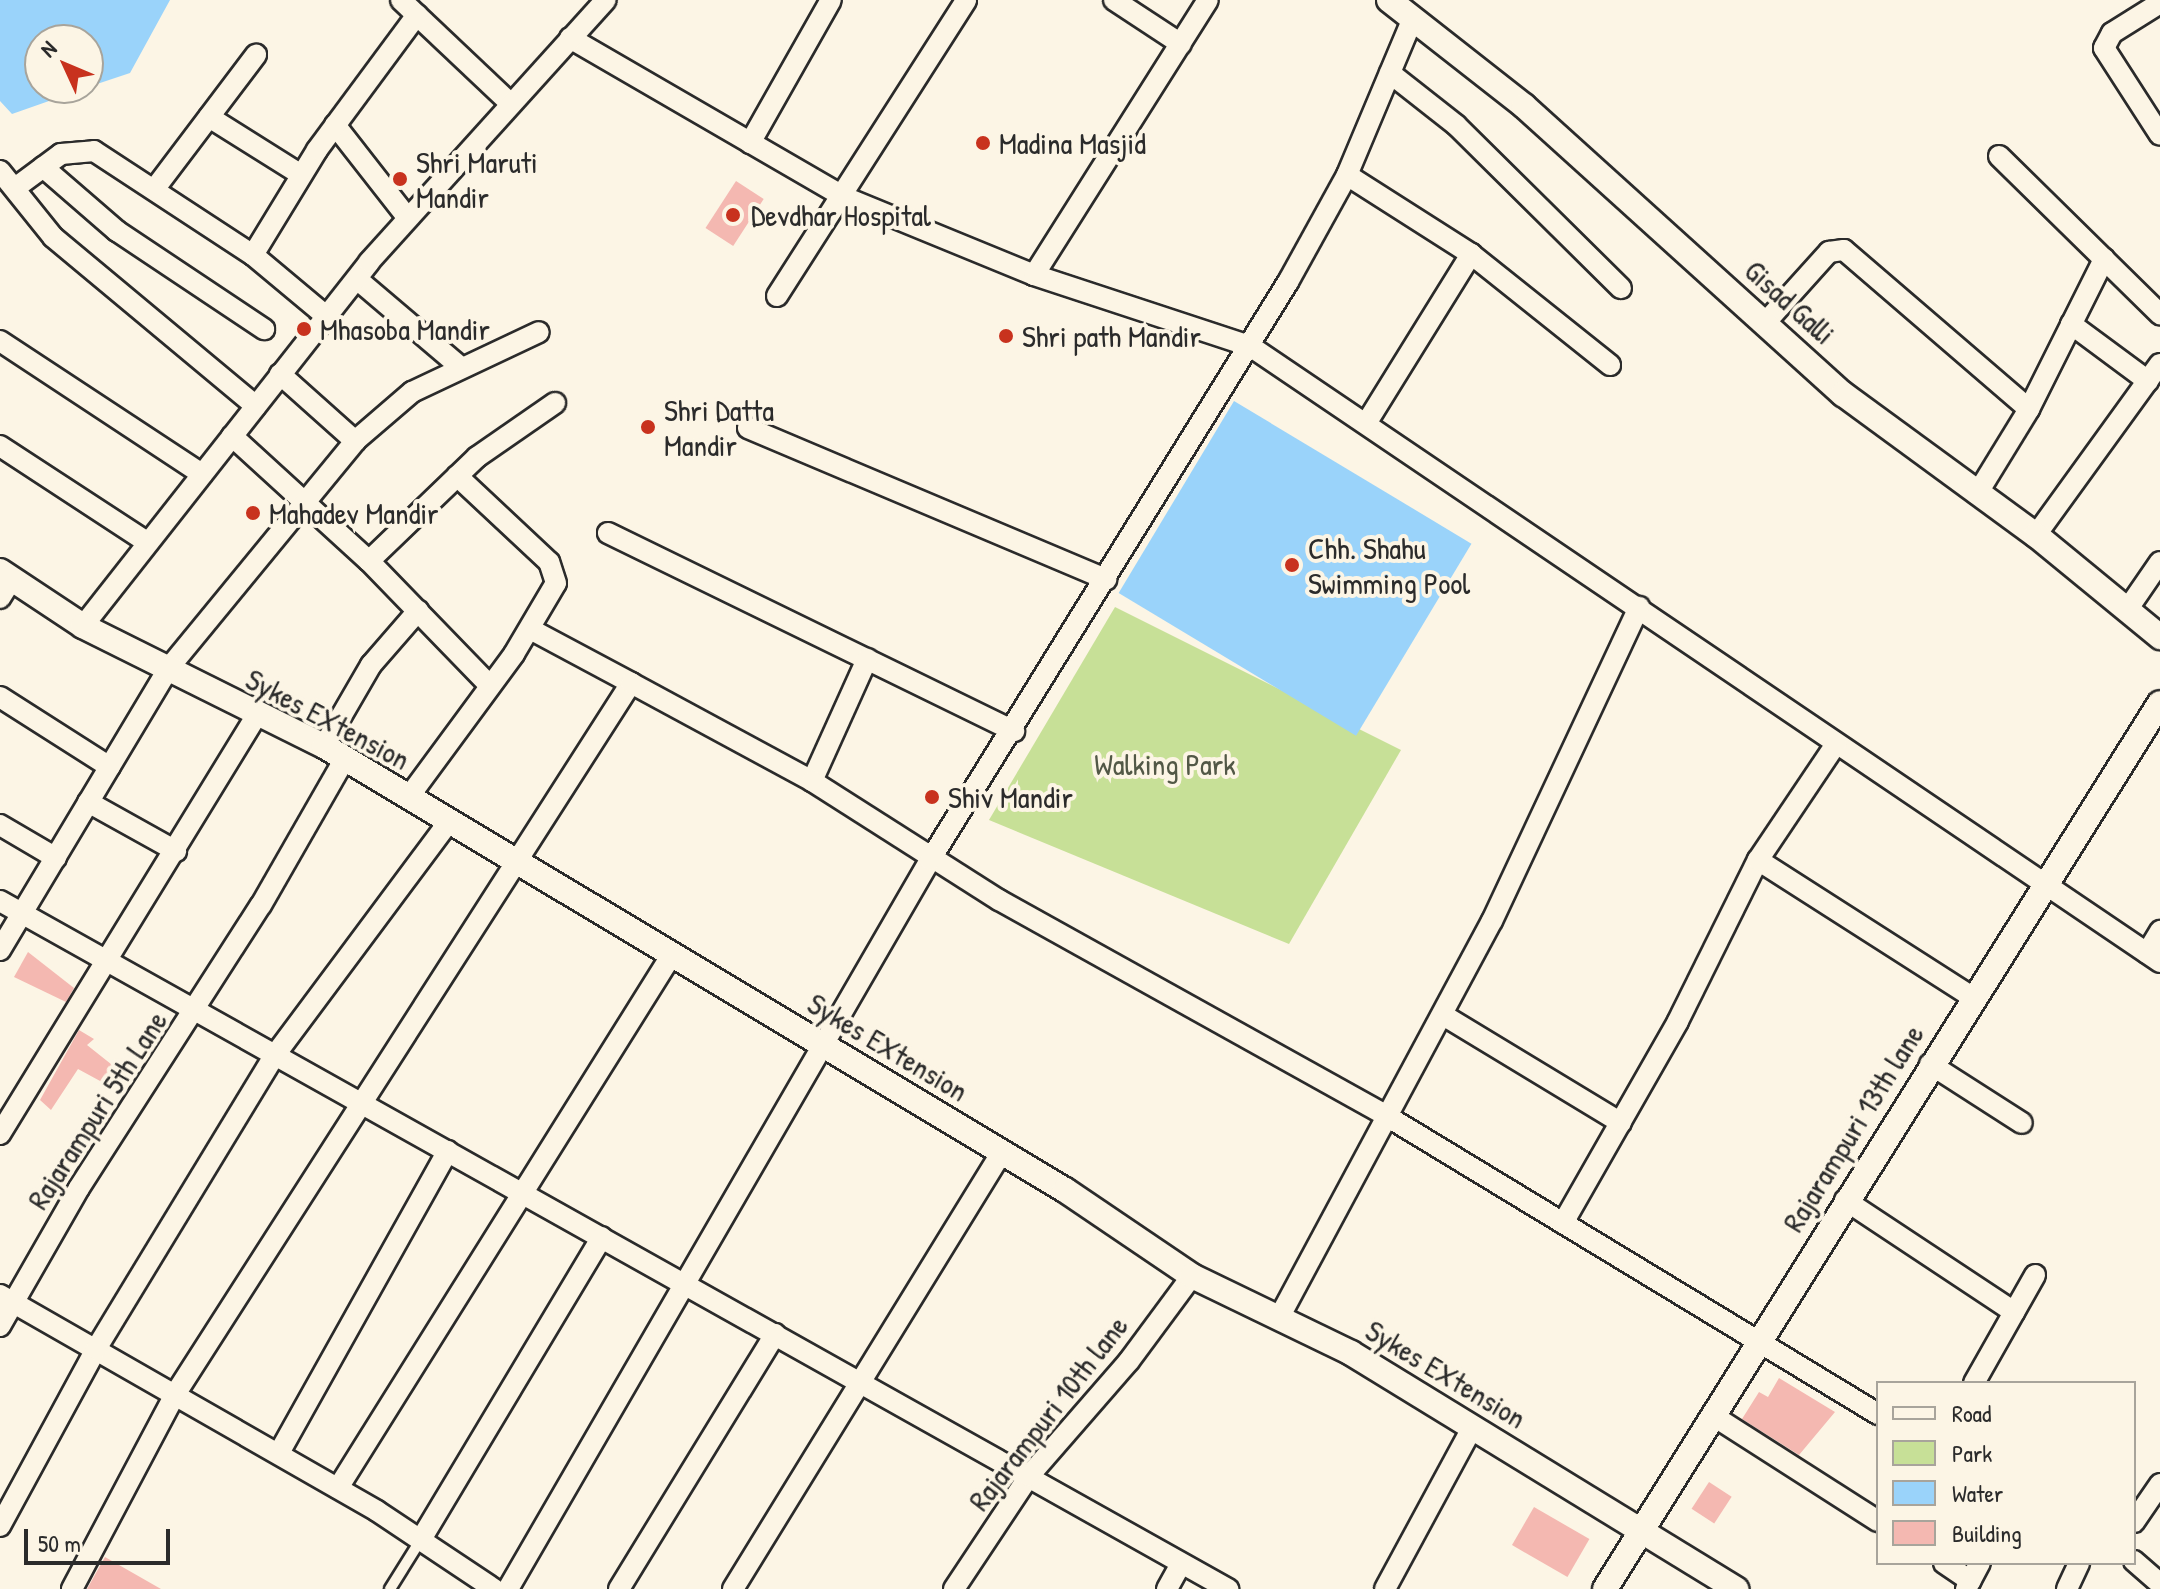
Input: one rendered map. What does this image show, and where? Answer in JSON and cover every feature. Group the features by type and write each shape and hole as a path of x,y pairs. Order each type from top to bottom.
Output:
{"street":[{"path":"83,626 145,541 407,217 509,102 606,0"},
{"path":"750,143 831,0"},
{"path":"1114,0 1181,44"},
{"path":"1034,275 1208,0"},
{"name":"Gisad Galli","path":"1389,0 1524,106 1843,394 2036,535 2160,637"},
{"path":"777,296 844,197 957,3"},
{"path":"2159,129 2104,48 2112,33 2160,3"},
{"path":"253,255 407,4 509,102"},
{"path":"508,1589 687,1285 930,860 1014,731 1250,346 1347,175 1413,18"},
{"path":"570,38 844,197 1034,275 1250,346 1367,422 2153,958 2160,931"},
{"path":"156,187 256,55"},
{"path":"1390,73 1456,125 1621,288"},
{"path":"209,117 300,174"},
{"path":"335,125 407,217"},
{"path":"15,188 43,167 83,149 156,187 253,255 326,316"},
{"path":"1999,156 2160,314"},
{"path":"43,167 117,231 264,329"},
{"path":"0,171 53,237 256,406"},
{"path":"1347,175 1471,254 1610,365"},
{"path":"1765,323 1829,252 1844,250 2029,409"},
{"path":"1367,422 1471,254"},
{"path":"1977,494 2029,409 2104,259"},
{"path":"357,279 458,365"},
{"path":"2036,535 2154,372 2071,324"},
{"path":"0,950 168,669 355,441 412,392 458,365 539,332"},
{"path":"0,341 202,474"},
{"path":"280,374 355,441"},
{"path":"369,561 457,476 555,403"},
{"path":"748,428 1106,579"},
{"path":"232,436 369,561 488,684"},
{"path":"0,446 145,541"},
{"path":"408,798 530,629 552,595 556,573 457,476"},
{"path":"608,533 1014,731"},
{"path":"2127,610 2160,562"},
{"name":"Sykes EXtension","path":"4,582 83,626 324,746 514,865 1002,1152 1192,1276 1280,1316 1473,1426 1638,1534 1736,1589"},
{"path":"1280,1316 1385,1115 1443,1015 1639,607"},
{"path":"324,746 371,665 418,611"},
{"path":"530,629 812,781 930,860 1385,1115 1876,1413"},
{"path":"812,781 867,659"},
{"path":"72,1589 174,1396 359,1101 631,683"},
{"path":"0,697 110,767"},
{"name":"Rajarampuri 13th lane","path":"1605,1589 1930,1064 2160,703"},
{"path":"0,1134 257,715"},
{"path":"1563,1223 1621,1123 1758,860 1836,744"},
{"name":"Rajarampuri 5th Lane","path":"0,1326 7,1298 196,1011 344,760"},
{"path":"88,802 176,851"},
{"path":"0,1526 96,1349 275,1055 448,823"},
{"path":"0,825 56,858"},
{"path":"1758,860 1972,997"},
{"path":"0,901 1029,1476 1180,1566 1228,1589"},
{"path":"338,1488 671,956"},
{"path":"1443,1015 1621,1123"},
{"path":"1930,1064 2022,1123"},
{"path":"279,1453 448,1151"},
{"path":"733,1589 1002,1152"},
{"path":"1845,1200 2014,1312"},
{"path":"420,1541 602,1237"},
{"path":"1975,1381 2035,1275"},
{"name":"Rajarampuri 10th lane","path":"954,1589 1029,1476 1129,1361 1192,1276"},
{"path":"7,1298 338,1488 494,1589"},
{"path":"619,1589 775,1334"},
{"path":"1712,1415 1876,1520"},
{"path":"1385,1589 1473,1426"},
{"path":"2136,1519 2160,1484"},
{"path":"2136,1563 2160,1584"},
{"path":"1948,1565 1973,1578"},
{"path":"2067,1589 2078,1565"},
{"path":"1167,1589 1180,1566"}],"lane":[{"path":"390,1589 420,1541"}],"green space":[{"name":"Walking Park","path":"1115,607 1401,750 1289,944 989,820"}],"water":[{"path":"0,0 170,0 130,73 104,82 104,24 24,24 24,104 40,104 12,114 0,101"},
{"name":"Chh. Shahu Swimming Pool","path":"1234,401 1471,544 1356,736 1119,593"}],"building":[{"path":"736,181 764,199 733,246 706,228"},
{"path":"28,952 74,988 66,1002 14,977"},
{"path":"79,1030 94,1039 87,1045 121,1072 113,1088 78,1069 51,1110 40,1100"},
{"path":"1779,1378 1835,1412 1799,1455 1742,1419 1759,1392 1768,1397"},
{"path":"1709,1482 1732,1497 1714,1524 1692,1509"},
{"path":"1534,1507 1589,1539 1567,1577 1512,1545"},
{"path":"105,1557 161,1589 87,1589"}],"place":[{"name":"Madina Masjid","path":"983,143"},
{"name":"Shri Maruti Mandir","path":"400,179"},
{"name":"Devdhar Hospital","path":"733,215"},
{"name":"Mhasoba Mandir","path":"304,329"},
{"name":"Shri path Mandir","path":"1006,336"},
{"name":"Shri Datta Mandir","path":"648,427"},
{"name":"Mahadev Mandir","path":"253,513"},
{"name":"Chh. Shahu Swimming Pool","path":"1292,565"},
{"name":"Shiv Mandir","path":"932,797"}]}
